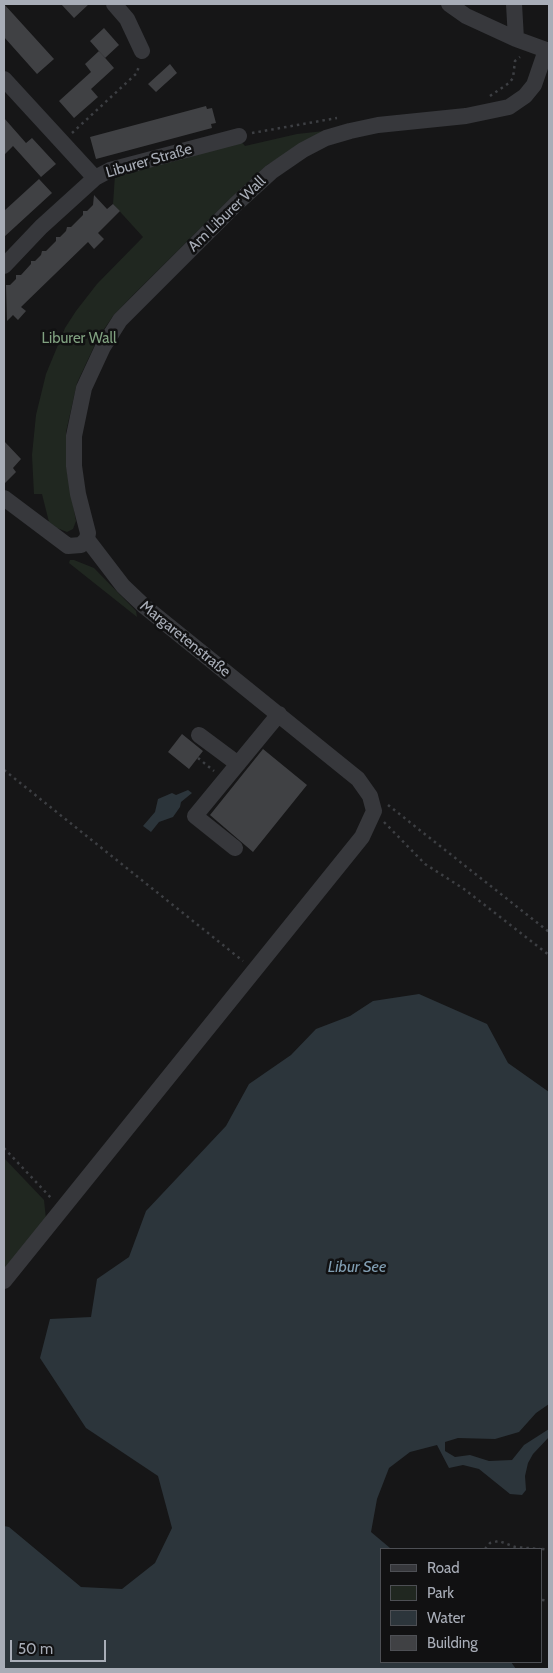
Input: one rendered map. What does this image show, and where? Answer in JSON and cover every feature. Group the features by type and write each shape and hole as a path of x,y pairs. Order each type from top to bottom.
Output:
{"street":[{"path":"114,4 127,18 142,51"},
{"path":"449,4 466,16 516,39 546,56"},
{"path":"514,4 516,39"},
{"name":"Am Liburer Wall","path":"87,539 88,533 78,494 74,466 74,436 78,410 84,388 103,347 120,320 154,284 271,172 318,142 338,134 378,125 466,116 509,107 525,96 534,85 546,56"},
{"path":"4,79 96,178"},
{"path":"525,96 549,86"},
{"name":"Liburer Straße","path":"4,266 42,227 96,178 110,170 239,136"},
{"path":"4,498 68,546 81,545 87,539"},
{"name":"Margaretenstraße","path":"87,539 123,586 144,606 358,779 372,804"},
{"path":"235,848 195,816 279,714"},
{"path":"199,735 238,764"},
{"path":"4,1281 362,837 372,804"}],"path":[{"path":"62,141 137,73 142,51"},
{"path":"487,98 509,84 513,78 515,61 518,56 546,56"},
{"path":"239,136 342,118"},
{"path":"198,758 225,780"},
{"path":"4,770 254,970"},
{"path":"372,804 394,808 549,932"},
{"path":"372,804 426,864 464,889 549,955"},
{"path":"4,1148 62,1209"},
{"path":"486,1548 490,1543 499,1541 515,1547 528,1548"}],"green space":[{"name":"Liburer Wall","path":"324,131 267,165 239,190 133,295 113,316 98,338 77,383 66,432 66,465 76,521 73,529 67,532 57,528 49,522 42,494 34,494 32,455 36,415 46,374 65,328 97,284 143,237 113,204 115,175 240,140 245,146 297,134"},
{"path":"70,560 94,568 136,611 137,617 69,563"},
{"path":"4,1158 44,1200 46,1219 4,1271"}],"water":[{"path":"188,790 192,793 181,802 173,817 159,822 151,832 143,826 155,812 158,799 172,793 176,795"},
{"name":"Libur See","path":"419,994 487,1024 508,1063 549,1092 549,1404 536,1413 519,1432 495,1439 458,1438 445,1442 445,1451 455,1457 470,1455 489,1461 512,1460 524,1445 549,1429 549,1437 533,1454 528,1463 525,1476 526,1490 522,1495 510,1494 479,1469 463,1465 449,1468 437,1445 410,1452 389,1468 377,1499 371,1532 390,1548 380,1548 380,1663 512,1663 516,1669 4,1669 4,1526 9,1527 81,1587 122,1589 155,1563 172,1528 158,1476 86,1428 40,1358 50,1319 91,1317 97,1279 129,1257 146,1211 226,1126 249,1084 291,1055 316,1029 350,1016 373,1001"}],"building":[{"path":"4,4 54,59 37,74 4,37"},
{"path":"61,4 89,4 74,18"},
{"path":"104,28 119,45 105,58 90,41"},
{"path":"99,51 114,68 91,89 98,97 74,118 59,101 91,72 85,64"},
{"path":"170,64 177,73 156,92 148,84"},
{"path":"206,106 207,109 212,108 216,123 211,124 212,128 96,159 90,137"},
{"path":"4,118 26,143 32,138 56,164 41,177 13,146 4,155"},
{"path":"39,179 52,193 4,237 4,211"},
{"path":"94,195 107,209 113,204 120,211 98,233 104,239 94,249 88,242 21,307 26,311 18,320 13,315 7,321 6,285 10,285 16,279 16,275 21,275 31,264 31,261 35,261 42,251 46,251 56,241 56,237 60,237 67,227 71,227 83,215 83,211 87,211 93,205"},
{"path":"4,441 21,459 13,468 16,472 4,484"},
{"path":"182,734 203,751 189,769 168,752"},
{"path":"263,749 307,785 253,852 210,815"}]}
